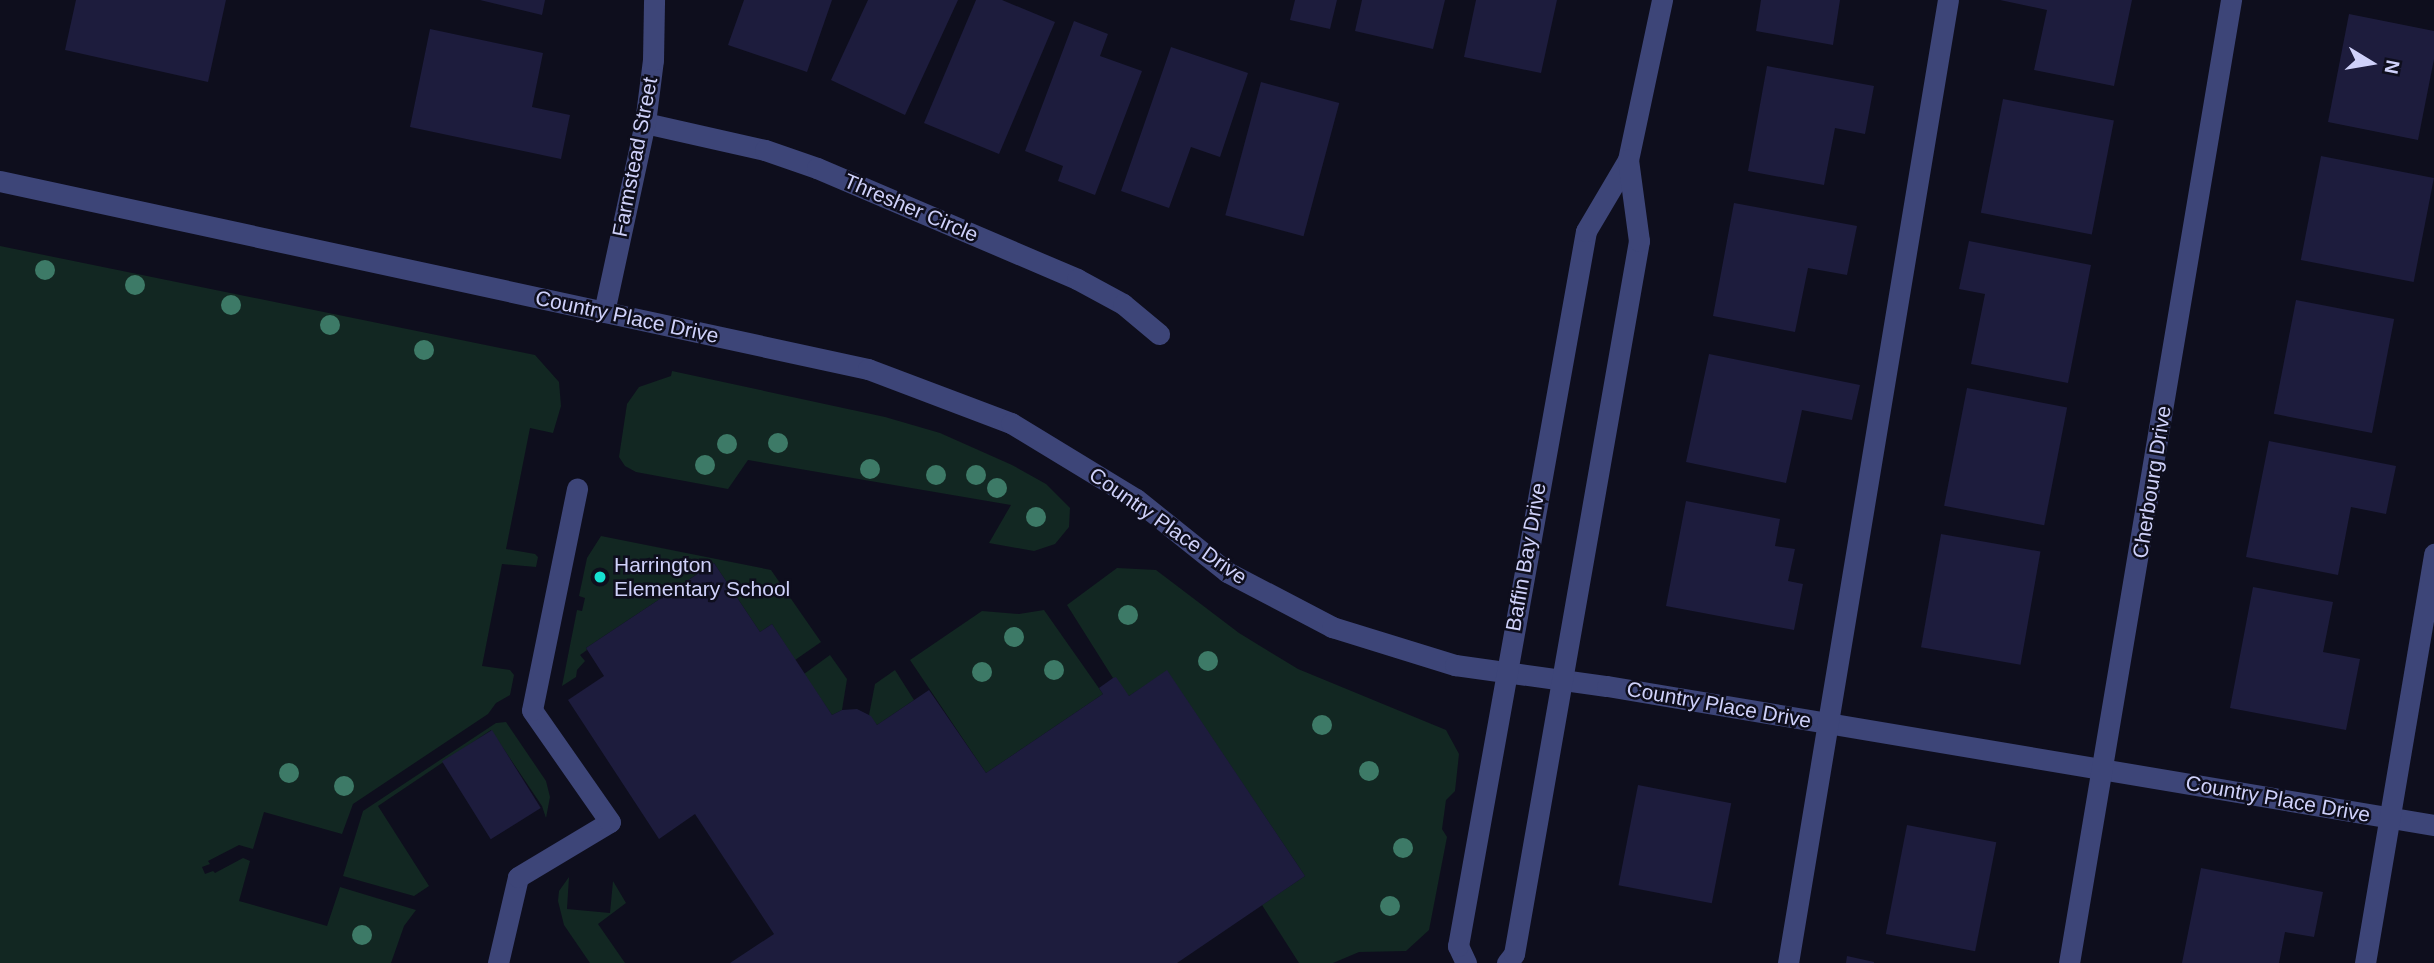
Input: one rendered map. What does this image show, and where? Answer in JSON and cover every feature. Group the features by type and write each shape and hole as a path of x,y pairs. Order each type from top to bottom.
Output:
{"street":[{"name":"Farmstead Street","path":"604,312 645,123 653,60 654,0"},
{"name":"Baffin Bay Drive","path":"1466,963 1458,946 1586,231 1628,160 1662,0"},
{"path":"1788,963 1948,0"},
{"name":"Cherbourg Drive","path":"2069,963 2104,769 2231,0"},
{"name":"Thresher Circle","path":"645,123 765,150 817,168 1077,279 1123,304 1159,334"},
{"name":"Baffin Bay Drive","path":"1507,963 1514,954 1639,241 1628,160"},
{"name":"Country Place Drive","path":"0,181 868,369 1011,423 1136,499 1227,572 1332,626 1455,665 1826,723 2434,825"},
{"path":"498,963 519,877 610,822 532,710 577,489"},
{"path":"2365,963 2434,554"}],"green space":[{"path":"0,246 535,355 559,382 561,406 553,433 530,428 506,549 535,554 538,557 536,567 502,564 482,666 510,670 514,675 510,695 496,703 488,714 353,804 342,834 264,812 253,849 239,845 202,867 205,874 213,871 215,873 243,858 250,861 239,901 327,926 340,887 416,910 404,926 391,963 0,963"},
{"path":"672,371 885,417 940,433 1012,465 1046,484 1070,508 1069,527 1055,544 1034,551 989,543 1011,505 748,460 728,489 636,472 625,466 619,457 627,404 639,387 671,376"},
{"path":"601,536 771,570 821,642 795,660 772,624 760,632 714,563 586,648 580,655 585,661 577,670 576,677 562,686 577,610 582,611 585,598 579,596 587,558"},
{"path":"1117,568 1156,570 1239,633 1298,669 1446,730 1459,754 1455,791 1446,800 1442,829 1447,837 1429,930 1406,951 1359,952 1333,963 1299,963 1262,905 1305,876 1167,671 1129,696 1113,678 1067,605"},
{"path":"1044,610 1103,694 986,773 910,660 982,611 1019,614"},
{"path":"830,655 847,679 842,710 832,715 804,674"},
{"path":"895,670 914,700 877,725 869,715 875,684"},
{"path":"506,722 546,781 550,797 546,818 542,806 491,730 378,806 429,886 414,896 343,876 363,811 496,723"},
{"path":"569,877 567,909 610,913 613,881 626,903 598,924 625,963 590,963 564,925 558,901 559,891"}],"building":[{"path":"76,0 226,0 208,82 65,50"},
{"path":"480,0 545,0 542,15"},
{"path":"744,0 832,0 807,72 728,45"},
{"path":"868,0 958,0 905,115 831,80"},
{"path":"976,0 1002,0 1055,22 999,154 924,123"},
{"path":"1295,0 1337,0 1330,29 1290,20"},
{"path":"1362,0 1445,0 1433,49 1355,31"},
{"path":"1476,0 1557,0 1541,73 1464,57"},
{"path":"1761,0 1840,0 1833,45 1756,31"},
{"path":"2000,0 2132,0 2114,86 2034,70 2047,10"},
{"path":"2349,14 2434,31 2434,59 2418,140 2328,122"},
{"path":"1074,21 1108,34 1100,56 1142,71 1095,195 1058,181 1063,166 1025,151"},
{"path":"430,29 543,53 532,107 570,115 561,159 410,127"},
{"path":"1171,47 1248,73 1220,157 1191,147 1169,208 1121,191"},
{"path":"1767,66 1874,86 1865,134 1835,128 1824,185 1748,171"},
{"path":"1261,82 1339,103 1304,236 1225,215"},
{"path":"2003,99 2114,121 2092,234 1981,213"},
{"path":"2321,156 2434,178 2414,282 2301,260"},
{"path":"1734,203 1857,226 1847,275 1808,268 1795,332 1713,316"},
{"path":"1969,241 2091,265 2068,383 1971,364 1985,294 1959,289"},
{"path":"2296,300 2394,319 2372,433 2274,414"},
{"path":"1709,354 1860,385 1852,420 1802,410 1786,483 1686,462"},
{"path":"1967,388 2067,407 2044,525 1944,506"},
{"path":"2269,441 2396,466 2386,514 2351,507 2338,575 2246,557"},
{"path":"1686,501 1780,519 1775,546 1795,549 1788,581 1803,584 1794,630 1666,606"},
{"path":"1941,534 2040,552 2020,665 1921,647"},
{"path":"714,563 760,632 772,624 832,715 842,710 857,709 871,716 877,725 929,690 986,773 1103,694 1099,688 1113,678 1116,677 1129,696 1167,670 1305,876 1177,963 730,963 774,934 695,814 659,839 568,700 604,676 586,648"},
{"path":"2253,587 2333,602 2323,652 2360,659 2346,730 2230,708"},
{"path":"492,730 541,808 491,839 442,761"},
{"path":"1638,785 1731,803 1712,903 1619,885"},
{"path":"1907,825 1996,842 1975,951 1886,934"},
{"path":"2201,868 2323,892 2314,937 2285,932 2279,963 2182,963"},
{"path":"1847,956 1874,962 1874,963 1846,963"}],"place":[{"name":"Harrington Elementary School","path":"600,577"}]}
